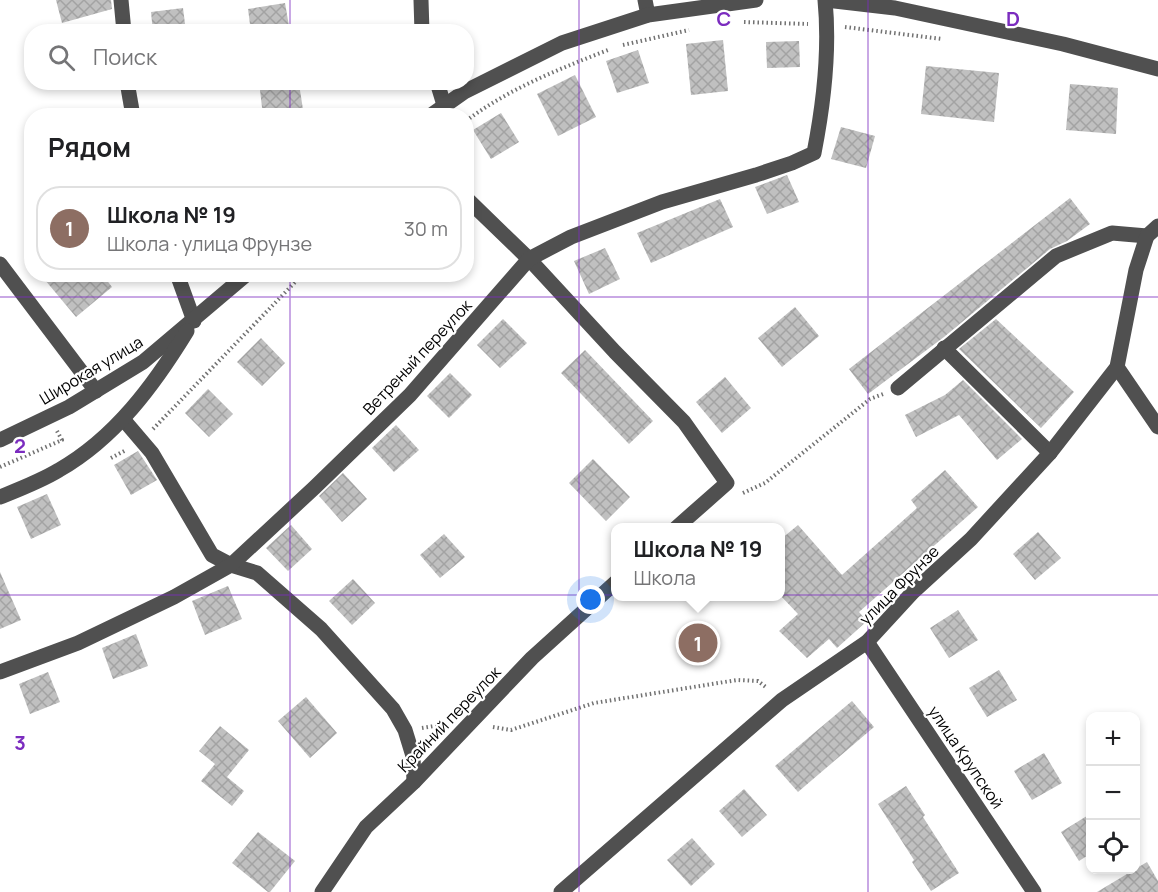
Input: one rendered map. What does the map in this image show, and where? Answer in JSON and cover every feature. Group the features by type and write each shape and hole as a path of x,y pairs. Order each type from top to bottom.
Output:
{"street":[{"path":"121,0 123,24"},
{"path":"421,0 422,24"},
{"path":"474,87 562,43 646,8 756,0"},
{"path":"825,0 895,8 1063,44 1158,69"},
{"name":"Ветреный переулок","path":"0,672 78,643 174,597 231,565 410,395 529,259 571,237 652,206 765,172 814,153 823,105 827,25 825,0"},
{"path":"129,90 132,108"},
{"path":"439,90 444,105"},
{"path":"440,108 468,90"},
{"path":"474,206 529,259 684,422 727,483 682,523"},
{"path":"898,388 1056,256 1112,233 1152,231"},
{"name":"улица Фрунзе","path":"561,892 782,700 867,642 913,592 971,539 1050,453 1117,367 1136,270 1152,231"},
{"path":"0,264 96,391"},
{"path":"180,282 194,321"},
{"name":"Широкая улица","path":"0,440 44,420 143,362 238,282"},
{"name":"Широкая улица","path":"0,497 73,462 123,419 161,374 194,321"},
{"path":"944,348 1050,453"},
{"path":"1117,367 1158,428"},
{"path":"123,419 152,453 212,555 231,565 257,573 321,629 393,709 405,730 413,756 414,782"},
{"name":"Крайний переулок","path":"322,892 366,827 414,782 532,658 611,586"},
{"name":"улица Крупской","path":"867,642 1034,892"}],"path":[{"path":"105,462 142,441 295,282"},
{"path":"727,483 743,493 765,483 870,399 898,388"},
{"path":"0,467 62,440 54,426"},
{"path":"405,730 471,721 487,727 511,730 594,703 737,680 758,681 782,700"}],"building":[{"path":"56,0 111,0 112,9 62,23"},
{"path":"285,3 289,24 250,24 248,9"},
{"path":"183,8 185,24 152,24 151,12"},
{"path":"723,40 728,91 691,95 686,44"},
{"path":"799,41 800,67 767,68 766,42"},
{"path":"638,50 649,83 617,93 606,61"},
{"path":"926,66 999,73 994,122 921,114"},
{"path":"575,75 596,117 558,136 537,94"},
{"path":"1070,84 1118,88 1116,134 1066,130"},
{"path":"260,90 300,90 303,108 262,108"},
{"path":"501,113 519,142 491,159 474,129"},
{"path":"841,127 875,136 866,168 831,159"},
{"path":"787,175 799,202 767,214 755,187"},
{"path":"1070,198 1090,224 1067,241 1050,249 944,337 868,394 849,369"},
{"path":"720,199 733,227 651,263 637,233"},
{"path":"605,248 620,279 589,294 574,261"},
{"path":"47,282 108,282 112,287 76,317"},
{"path":"795,307 819,336 782,367 758,338"},
{"path":"503,319 527,343 500,368 477,345"},
{"path":"996,319 1074,392 1041,428 959,349"},
{"path":"261,338 285,363 262,386 237,362"},
{"path":"585,350 653,421 629,444 561,373"},
{"path":"450,373 472,395 449,418 427,396"},
{"path":"725,377 751,408 722,433 696,402"},
{"path":"963,380 1022,439 997,460 959,415 916,437 905,415 945,395"},
{"path":"208,389 233,414 209,437 185,413"},
{"path":"396,425 419,450 394,472 372,448"},
{"path":"138,451 157,480 131,495 114,465"},
{"path":"593,459 630,497 606,521 569,483"},
{"path":"945,470 978,507 859,612 867,621 837,648 829,639 807,658 779,631 798,614 785,600 785,536 798,525 842,575 917,508 911,500"},
{"path":"343,473 367,499 342,522 319,496"},
{"path":"47,494 61,525 31,539 17,507"},
{"path":"291,525 312,549 288,571 266,548"},
{"path":"1038,532 1061,558 1035,580 1013,554"},
{"path":"444,534 465,557 440,578 420,555"},
{"path":"0,572 21,620 0,629"},
{"path":"353,579 375,603 352,625 329,601"},
{"path":"228,586 242,619 205,635 192,601"},
{"path":"958,610 978,640 949,658 930,628"},
{"path":"136,634 148,666 113,679 102,648"},
{"path":"999,670 1017,700 987,717 969,688"},
{"path":"48,672 60,702 30,714 19,684"},
{"path":"306,697 337,733 310,758 278,721"},
{"path":"852,701 874,727 798,792 775,766"},
{"path":"220,726 249,750 227,777 244,791 232,806 201,781 215,764 199,751"},
{"path":"1044,753 1062,783 1032,800 1014,771"},
{"path":"906,786 959,873 931,891 878,804"},
{"path":"744,789 767,815 742,837 719,811"},
{"path":"1086,816 1086,857 1079,861 1061,832"},
{"path":"258,832 295,861 270,892 232,863"},
{"path":"692,838 715,864 691,886 667,860"},
{"path":"1147,862 1158,881 1158,892 1097,892 1127,874 1140,874 1140,866"}],"place":[{"name":"Школа № 19","path":"698,643"}]}
